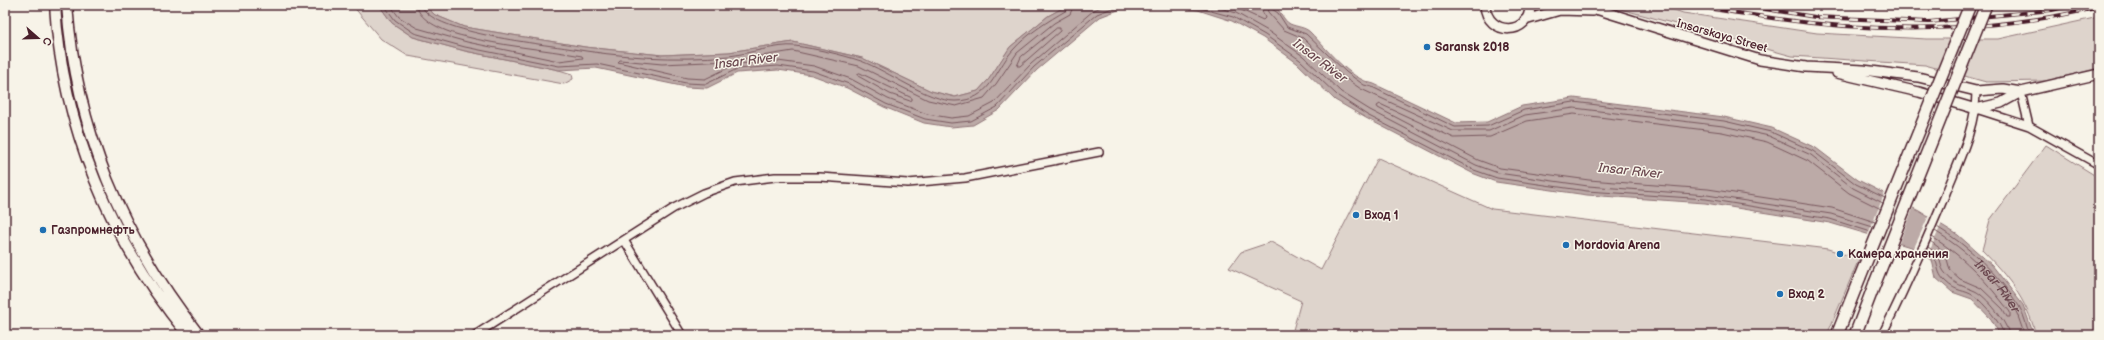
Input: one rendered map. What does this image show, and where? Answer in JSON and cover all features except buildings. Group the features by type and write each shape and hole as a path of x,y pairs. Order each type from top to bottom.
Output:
{"main road":[{"path":"55,5 60,60 68,100 79,138 102,196 136,264 170,313 188,335"},
{"path":"67,5 69,32 82,103 106,181 140,250 161,284 199,335"},
{"path":"1836,335 1970,5"},
{"path":"1855,335 1986,5"}],"street":[{"name":"Insarskaya Street","path":"1485,5 1489,19 1499,27 1512,28 1525,20 1560,10 1600,11"},
{"path":"1525,20 1529,14 1530,5"},
{"name":"Insarskaya Street","path":"1583,5 1739,54 1785,64 1816,68 1864,70 1918,77 1976,91 2002,89 2021,92"},
{"name":"Insarskaya Street","path":"1816,68 1919,92 1976,109 2001,103 2021,92 2099,74"},
{"path":"1882,335 1938,213 1971,129 1976,109 1976,91"},
{"path":"2021,92 2029,126"},
{"path":"1976,109 2029,126 2099,165"},
{"path":"475,335 674,208 704,193 734,182 775,177 820,177 908,184 965,178 1100,152"},
{"path":"624,240 682,335"}],"shaded area":[{"path":"352,5 379,5 392,23 413,37 465,51 559,70 572,74 573,79 564,84 408,56 381,39"},
{"path":"424,5 1068,5 1048,16 1010,47 989,79 978,91 955,97 931,91 862,58 793,42 729,52 662,55 585,47 464,27 435,15"},
{"path":"1606,5 1660,5 1683,13 1817,33 1927,39 1998,39 2099,17 2099,68 2046,81 1986,82 1925,65 1792,56"},
{"path":"2046,145 2099,178 2099,335 2036,335 2027,310 2015,289 2000,269 1982,250 1990,220"},
{"name":"Mordovia Arena","path":"1378,158 1492,209 1828,249 1859,259 1827,335 1289,335 1293,330 1301,301 1229,268 1241,252 1271,242 1321,270"}],"water":[{"name":"Insar River","path":"379,5 424,5 435,15 464,27 585,47 662,55 729,52 793,42 862,58 931,91 955,97 978,91 989,79 1010,47 1048,16 1068,5 1149,5 1126,7 1100,17 1037,70 999,110 973,125 951,127 924,123 884,107 847,88 812,75 778,70 737,73 707,88 686,87 596,68 559,70 465,51 413,37 392,23"},
{"name":"Insar River","path":"1158,5 1274,6 1290,24 1306,29 1310,32 1347,70 1356,76 1456,123 1487,122 1522,106 1574,98 1724,117 1772,128 1816,148 1858,180 1919,211 1958,235 1992,265 2023,305 2034,335 2000,335 1991,319 1972,299 1952,292 1936,278 1932,260 1914,248 1830,223 1705,203 1587,195 1496,182 1472,173 1366,118 1335,100 1297,63 1263,38 1232,21 1198,10"}],"pier":[{"path":"1885,192 1914,206 1898,246 1867,237"},
{"path":"1929,215 1942,223 1926,259 1913,250"}],"railway":[{"path":"1696,5 1807,23 1891,28 1933,28 2017,22 2058,16 2099,7"},
{"path":"1740,5 1815,17 1929,22 2052,10 2073,5"}],"place":[{"name":"Saransk 2018","path":"1427,47"},
{"name":"Вход 1","path":"1356,215"},
{"name":"Газпромнефть","path":"43,230"},
{"name":"Mordovia Arena","path":"1566,245"},
{"name":"Камера хранения","path":"1840,254"},
{"name":"Вход 2","path":"1780,294"}]}
